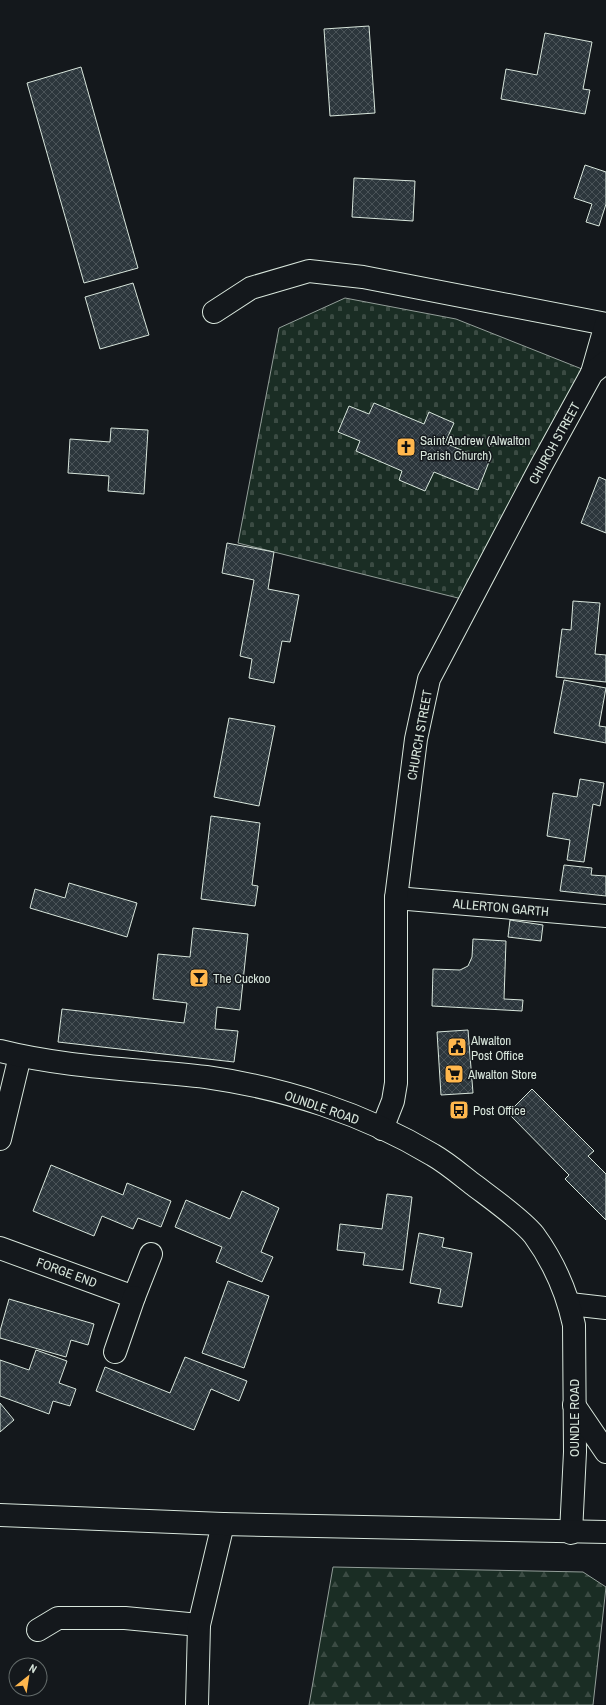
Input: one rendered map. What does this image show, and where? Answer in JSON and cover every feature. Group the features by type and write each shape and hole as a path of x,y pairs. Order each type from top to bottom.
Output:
{"street":[{"path":"214,312 251,288 309,271 363,277 606,324"},
{"name":"CHURCH STREET","path":"382,1128 393,1101 396,1083 396,898 416,739 429,679 541,466 599,367 606,324"},
{"name":"ALLERTON GARTH","path":"396,898 606,916"},
{"path":"0,1139 10,1054"},
{"name":"OUNDLE ROAD","path":"10,1054 81,1065 207,1078 274,1090 329,1106 382,1128 434,1155 526,1227 534,1235 552,1264 570,1304 574,1325 575,1452 571,1533"},
{"name":"FORGE END","path":"0,1248 134,1297"},
{"path":"115,1352 151,1254"},
{"path":"570,1304 606,1308"},
{"path":"574,1405 606,1452"},
{"path":"0,1515 223,1524 571,1533 606,1532"},
{"path":"197,1705 199,1625 223,1524"},
{"path":"38,1630 58,1618 125,1618 199,1625"}],"green space":[{"path":"345,298 456,319 592,373 470,601 238,543 279,328"},
{"path":"333,1567 583,1572 606,1587 593,1705 309,1705"}],"building":[{"path":"369,26 375,113 330,116 324,29"},
{"path":"545,33 592,42 583,89 590,90 585,114 501,99 506,69 537,75"},
{"path":"81,67 138,268 84,283 27,83"},
{"path":"585,165 606,172 606,204 599,226 586,222 592,204 574,198"},
{"path":"354,178 415,181 413,221 352,217"},
{"path":"133,283 149,335 100,349 85,297"},
{"name":"Saint Andrew (Alwalton Parish Church)","path":"374,403 424,424 429,412 454,423 445,443 489,462 478,490 434,472 425,491 399,480 402,471 356,451 360,441 338,432 349,406 369,414"},
{"path":"111,428 148,430 144,494 108,491 109,476 68,473 70,439 110,442"},
{"path":"599,477 606,480 606,533 581,523"},
{"path":"227,543 274,552 268,589 299,595 290,642 282,641 274,683 249,678 252,659 240,656 254,580 222,573"},
{"path":"573,601 600,603 595,654 606,655 606,682 556,677 562,629 571,630"},
{"path":"564,680 606,688 599,726 606,727 606,743 554,733"},
{"path":"229,718 275,726 259,806 214,797"},
{"path":"580,779 604,783 600,806 593,804 584,862 567,860 570,840 547,836 553,793 577,797"},
{"path":"211,816 260,823 252,885 258,886 255,906 201,899"},
{"path":"564,865 592,868 591,875 606,876 606,896 560,891"},
{"path":"69,883 137,903 127,937 30,908 35,889 65,898"},
{"path":"510,920 543,925 541,941 508,937"},
{"name":"The Cuckoo","path":"193,928 248,934 240,1010 217,1007 215,1029 238,1031 234,1062 58,1042 62,1009 184,1023 187,1003 153,999 158,954 190,957"},
{"path":"473,939 506,941 504,999 523,1000 522,1011 432,1006 433,969 460,970 468,966 472,957"},
{"path":"468,1030 473,1093 441,1095 437,1032"},
{"path":"532,1089 594,1151 588,1156 606,1174 606,1220 565,1179 569,1175 508,1113"},
{"path":"51,1165 123,1195 127,1183 171,1201 161,1227 138,1218 133,1229 102,1216 94,1236 33,1211"},
{"path":"242,1191 279,1208 261,1252 273,1257 262,1282 216,1262 222,1247 175,1227 186,1200 230,1219"},
{"path":"387,1194 412,1197 403,1270 363,1265 365,1253 337,1250 340,1224 382,1229"},
{"path":"419,1233 444,1238 442,1247 472,1253 462,1307 438,1303 441,1289 410,1283"},
{"path":"228,1281 269,1296 244,1368 202,1353"},
{"path":"9,1299 94,1324 88,1345 71,1340 66,1357 0,1338 0,1331"},
{"path":"36,1350 67,1361 59,1383 76,1389 70,1406 53,1401 49,1414 0,1396 0,1360 29,1370"},
{"path":"185,1357 247,1381 239,1401 211,1389 194,1430 96,1391 105,1367 170,1393"},
{"path":"0,1403 14,1420 0,1432"}],"place":[{"name":"Saint Andrew (Alwalton Parish Church)","path":"406,447"},
{"name":"The Cuckoo","path":"199,978"},
{"name":"Alwalton Post Office","path":"457,1047"},
{"name":"Alwalton Store","path":"454,1074"},
{"name":"Post Office","path":"459,1110"}]}
